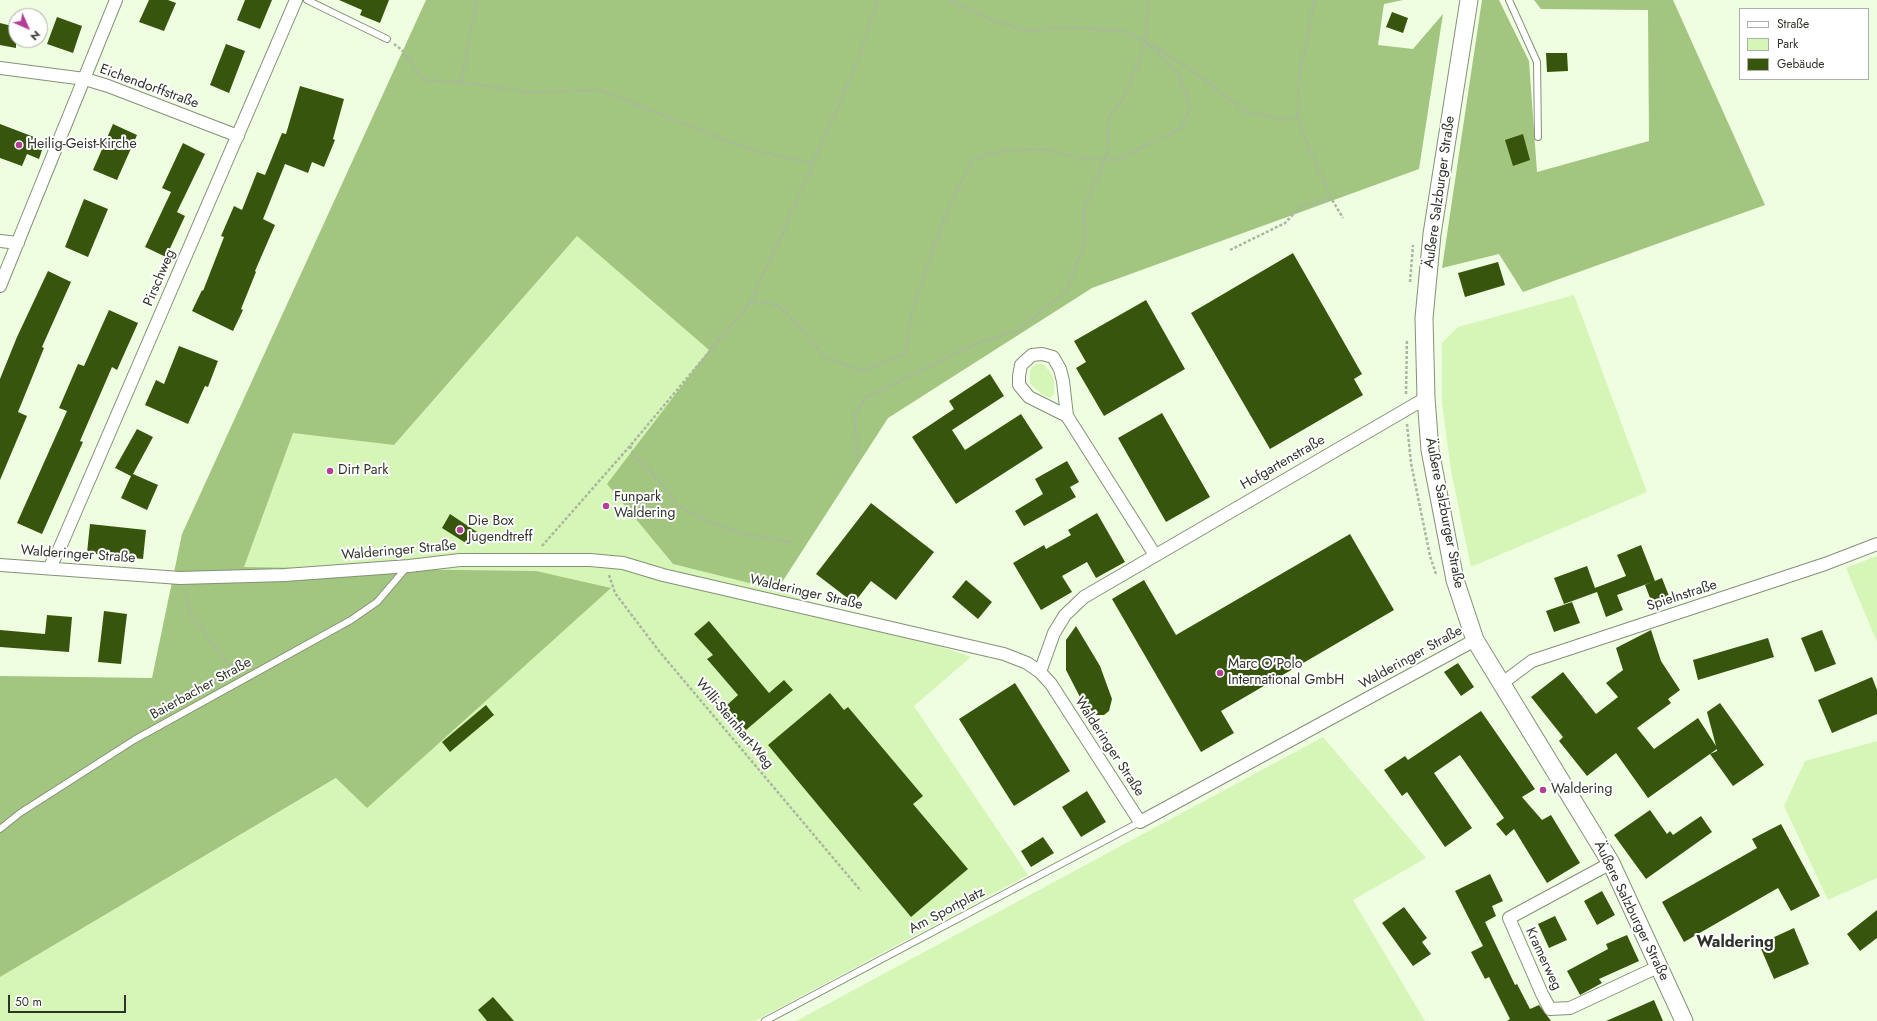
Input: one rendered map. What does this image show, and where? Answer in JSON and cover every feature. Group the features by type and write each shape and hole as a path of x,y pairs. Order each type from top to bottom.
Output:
{"main road":[{"name":"Äußere Salzburger Straße","path":"1469,0 1432,234 1424,318 1426,398 1430,450 1455,580 1475,640 1610,862 1660,966 1684,1021"}],"street":[{"path":"0,286 116,0"},
{"name":"Pirschweg","path":"49,568 61,544 296,0"},
{"name":"Eichendorffstraße","path":"0,68 85,79 108,86 238,136"},
{"path":"0,241 18,243"},
{"path":"1067,416 1029,396 1019,385 1021,365 1032,355 1042,354 1053,357 1060,369 1064,381 1067,416 1155,555"},
{"name":"Hofgartenstraße","path":"1040,672 1054,634 1066,615 1084,597 1426,398"},
{"name":"Spielnstraße","path":"1501,684 1532,661 1825,564 1877,544"},
{"name":"Walderinger Straße","path":"0,565 180,578 285,575 409,566 460,560 604,561 623,563 663,575 1004,654 1026,663 1040,672 1051,684 1140,822 1475,640"},
{"name":"Kramerweg","path":"1610,862 1509,918 1542,994 1550,1009 1570,1008 1660,966"}],"lane":[{"path":"307,0 387,39"},
{"path":"1509,0 1537,62 1538,137"},
{"name":"Baierbacher Straße","path":"0,828 20,813 134,740 356,616 378,602 409,566"},
{"name":"Am Sportplatz","path":"765,1021 1140,822"}],"path":[{"path":"461,82 477,0"},
{"path":"528,561 630,446 750,303 782,234 858,58 878,0"},
{"path":"949,0 989,19 1026,31 1068,27 1127,32 1190,69 1247,112 1282,119 1298,117"},
{"path":"857,461 855,414 865,398 977,343 1017,331 1066,292 1085,242 1084,209 1107,154 1109,118 1125,94 1146,42 1148,0"},
{"path":"1315,0 1299,78 1298,117 1308,146 1331,198 1343,218"},
{"path":"387,39 402,50 424,80 461,82 528,92 601,90 748,149 812,163"},
{"path":"750,303 765,302 779,306 802,329 823,356 862,371 905,354 911,317 920,285 945,216 973,159 1002,151 1042,149 1085,158 1116,160 1182,128 1190,108 1180,74 1146,42"},
{"path":"1230,250 1285,223 1300,207 1331,198"},
{"path":"630,446 635,457 659,481 678,506 708,521 739,533 791,542"},
{"name":"Willi-Steinhart-Weg","path":"604,561 615,593 659,651 861,891"},
{"path":"180,578 191,615 241,681"}],"green space":[{"path":"426,0 1403,0 1384,4 1378,45 1413,49 1443,14 1419,169 1092,288 888,418 777,590 673,564 607,484 709,350 577,236 394,445 293,433 244,567 536,571 611,588 367,808 336,778 0,977 0,676 152,678 182,534"},
{"path":"1482,0 1499,0 1529,61 1537,172 1649,141 1648,10 1541,9 1534,0 1673,0 1765,205 1523,292 1499,254 1442,268"},
{"path":"577,236 709,350 608,484 673,564 777,590 971,657 914,706 1028,875 755,1021 0,1021 0,977 337,778 367,808 536,571 244,567 293,432 394,445"},
{"path":"1574,295 1647,492 1471,567 1451,471 1442,403 1442,343 1458,327"},
{"path":"1036,364 1043,364 1051,373 1054,380 1054,393 1050,398 1041,394 1030,383 1030,371"},
{"path":"1877,556 1877,642 1846,568"},
{"path":"1323,737 1426,858 1353,900 1425,1021 796,1021"},
{"path":"1877,741 1877,878 1828,900 1784,806 1805,761"}],"building":[{"path":"149,0 168,0 176,3 164,31 139,22"},
{"path":"245,0 272,0 260,29 237,20"},
{"path":"339,0 389,0 380,23 360,15 362,10"},
{"path":"1392,12 1408,18 1403,33 1386,27"},
{"path":"57,17 82,26 73,53 48,44"},
{"path":"0,23 8,25 8,46 0,45"},
{"path":"226,44 245,51 229,93 210,85"},
{"path":"1546,53 1567,53 1568,71 1547,72"},
{"path":"300,86 344,99 333,139 335,140 324,167 312,162 308,173 285,164 263,219 275,225 255,271 256,272 241,309 243,310 233,331 192,311 202,290 203,291 224,237 221,236 234,206 242,210 257,172 265,175 282,133 286,134"},
{"name":"Heilig-Geist-Kirche","path":"0,124 34,137 31,142 43,147 39,159 27,154 22,166 0,158"},
{"path":"113,124 137,135 117,180 93,170"},
{"path":"1523,134 1530,160 1513,166 1505,140"},
{"path":"183,143 205,154 177,212 185,216 166,257 145,247 171,192 162,188"},
{"path":"84,199 108,209 88,257 65,247"},
{"path":"1293,253 1362,374 1354,379 1363,395 1270,449 1191,313"},
{"path":"1498,262 1505,285 1465,297 1458,273"},
{"path":"48,271 71,282 42,347 44,348 18,412 27,416 0,480 0,379 17,337"},
{"path":"1146,300 1185,369 1104,416 1076,368 1086,362 1074,341"},
{"path":"109,310 138,323 117,370 112,367 80,441 83,442 42,534 17,523 67,411 59,408 78,364 84,366"},
{"path":"179,346 218,361 208,387 205,386 188,424 145,405 156,380 164,384"},
{"path":"990,374 1004,396 952,430 965,450 1021,414 1043,448 956,504 912,437 954,409 949,401"},
{"path":"1162,413 1210,497 1166,522 1118,438"},
{"path":"137,429 153,437 133,474 158,485 147,510 121,498 131,476 115,468"},
{"path":"1067,461 1079,482 1070,487 1076,497 1024,526 1015,511 1043,494 1035,479"},
{"path":"871,503 934,552 896,600 871,581 854,603 816,574"},
{"path":"1097,513 1125,562 1096,578 1087,562 1062,576 1072,592 1041,610 1013,563 1044,545 1046,549 1071,535 1068,530"},
{"name":"Die Box Jugendtreff","path":"450,514 477,532 469,545 442,528"},
{"path":"90,524 146,530 143,559 87,553"},
{"name":"Marc O'Polo International GmbH","path":"1350,534 1394,610 1221,711 1234,733 1201,752 1112,599 1144,580 1176,635"},
{"path":"1641,545 1655,581 1617,595 1623,610 1606,617 1597,592 1564,604 1554,578 1587,566 1595,588 1626,576 1617,555"},
{"path":"1662,578 1669,596 1652,603 1645,585"},
{"path":"966,580 992,602 978,619 952,597"},
{"path":"1572,602 1580,623 1554,632 1546,611"},
{"path":"104,611 127,614 121,664 98,662"},
{"path":"47,615 72,617 69,652 0,647 0,630 45,634"},
{"path":"709,621 769,693 784,680 793,690 746,730 726,706 738,695 707,659 713,655 694,634"},
{"path":"1076,626 1100,666 1112,699 1109,711 1104,715 1095,715 1082,701 1066,670 1066,640"},
{"path":"1651,630 1661,661 1680,690 1668,699 1671,703 1637,728 1654,749 1698,718 1716,746 1707,712 1720,703 1764,765 1733,786 1710,754 1717,751 1717,749 1648,798 1616,753 1587,776 1559,741 1563,737 1531,697 1563,672 1596,714 1618,697 1606,683 1623,670 1616,648"},
{"path":"1822,630 1836,664 1815,672 1801,638"},
{"path":"1768,638 1774,657 1698,680 1693,660"},
{"path":"1458,663 1474,687 1461,696 1444,672"},
{"path":"1872,677 1877,690 1877,714 1832,733 1818,700"},
{"path":"1015,683 1070,771 1014,806 959,719"},
{"path":"830,693 844,710 848,707 923,796 913,804 968,869 911,917 768,745"},
{"path":"486,705 494,715 450,752 442,742"},
{"path":"1481,711 1535,789 1522,797 1542,820 1551,815 1580,863 1547,883 1514,829 1506,836 1496,824 1504,818 1460,755 1434,773 1472,828 1445,847 1407,792 1402,796 1384,770 1405,756 1408,760"},
{"path":"1087,791 1106,822 1081,837 1062,807"},
{"path":"1650,810 1667,834 1670,831 1673,835 1701,816 1712,832 1646,879 1614,835"},
{"path":"1781,824 1820,896 1791,911 1778,888 1684,942 1662,902 1757,848 1752,839"},
{"path":"1043,837 1054,853 1031,867 1021,851"},
{"path":"1490,874 1503,901 1492,906 1496,916 1485,922 1515,985 1517,984 1530,1009 1539,1005 1551,1021 1507,1021 1510,1019 1489,977 1485,979 1471,952 1483,946 1455,891"},
{"path":"1602,891 1615,915 1597,925 1584,901"},
{"path":"1404,907 1427,938 1422,942 1431,954 1413,966 1382,923"},
{"path":"1877,910 1877,938 1860,951 1847,934"},
{"path":"1555,916 1567,940 1549,948 1538,924"},
{"path":"1794,928 1809,964 1774,979 1759,944"},
{"path":"1627,935 1639,961 1599,979 1602,983 1580,995 1567,971 1608,949 1606,944"},
{"path":"493,997 514,1021 487,1021 478,1010"},
{"path":"1654,1000 1663,1021 1606,1021 1636,1008"}],"place":[{"name":"Heilig-Geist-Kirche","path":"19,145"},
{"name":"Dirt Park","path":"330,471"},
{"name":"Funpark Waldering","path":"606,506"},
{"name":"Die Box Jugendtreff","path":"460,530"},
{"name":"Marc O'Polo International GmbH","path":"1220,673"},
{"name":"Waldering","path":"1543,790"}],"district":[{"name":"Waldering","path":"1735,943"}]}
